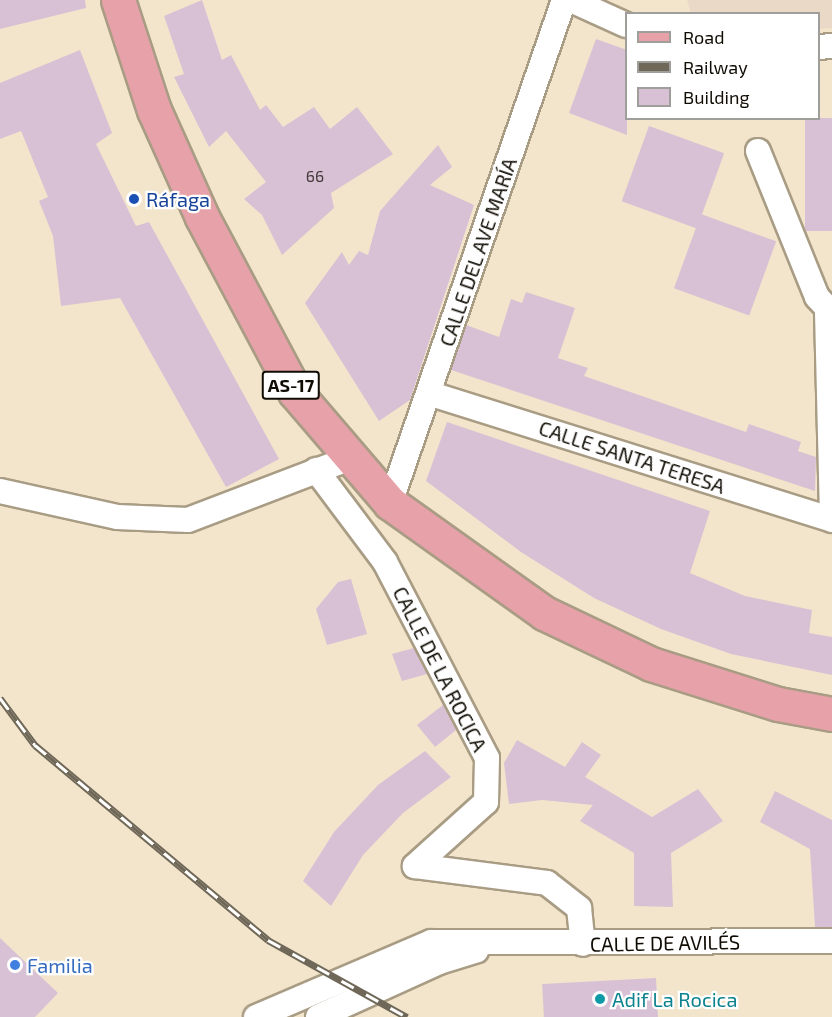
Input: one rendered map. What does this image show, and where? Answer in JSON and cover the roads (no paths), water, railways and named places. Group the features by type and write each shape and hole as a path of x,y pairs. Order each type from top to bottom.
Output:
{"main road":[{"name":"AS-17","path":"118,0 154,110 202,217 295,392 348,459 390,503 544,613 640,659 778,704 832,714"}],"street":[{"name":"CALLE DEL AVE MARÍA","path":"390,503 431,394 564,0"},
{"path":"572,0 625,24"},
{"path":"758,151 829,313 832,520"},
{"name":"CALLE SANTA TERESA","path":"431,394 832,520"},
{"path":"0,491 117,517 188,520 348,459"},
{"name":"CALLE DE LA ROCICA","path":"316,470 385,562 487,758 486,802 415,866 547,883 579,908 583,944"},
{"name":"CALLE DE AVILÉS","path":"318,1017 431,942 499,945 832,941"},
{"path":"303,1017 345,1001"},
{"name":"CALLE DE AVILÉS","path":"256,1017 345,1001"}],"railway":[{"path":"0,698 35,745 268,940 407,1017"}],"place":[{"name":"Ráfaga","path":"134,199"},
{"name":"Familia","path":"15,965"},
{"name":"Adif La Rocica","path":"600,999"}]}
